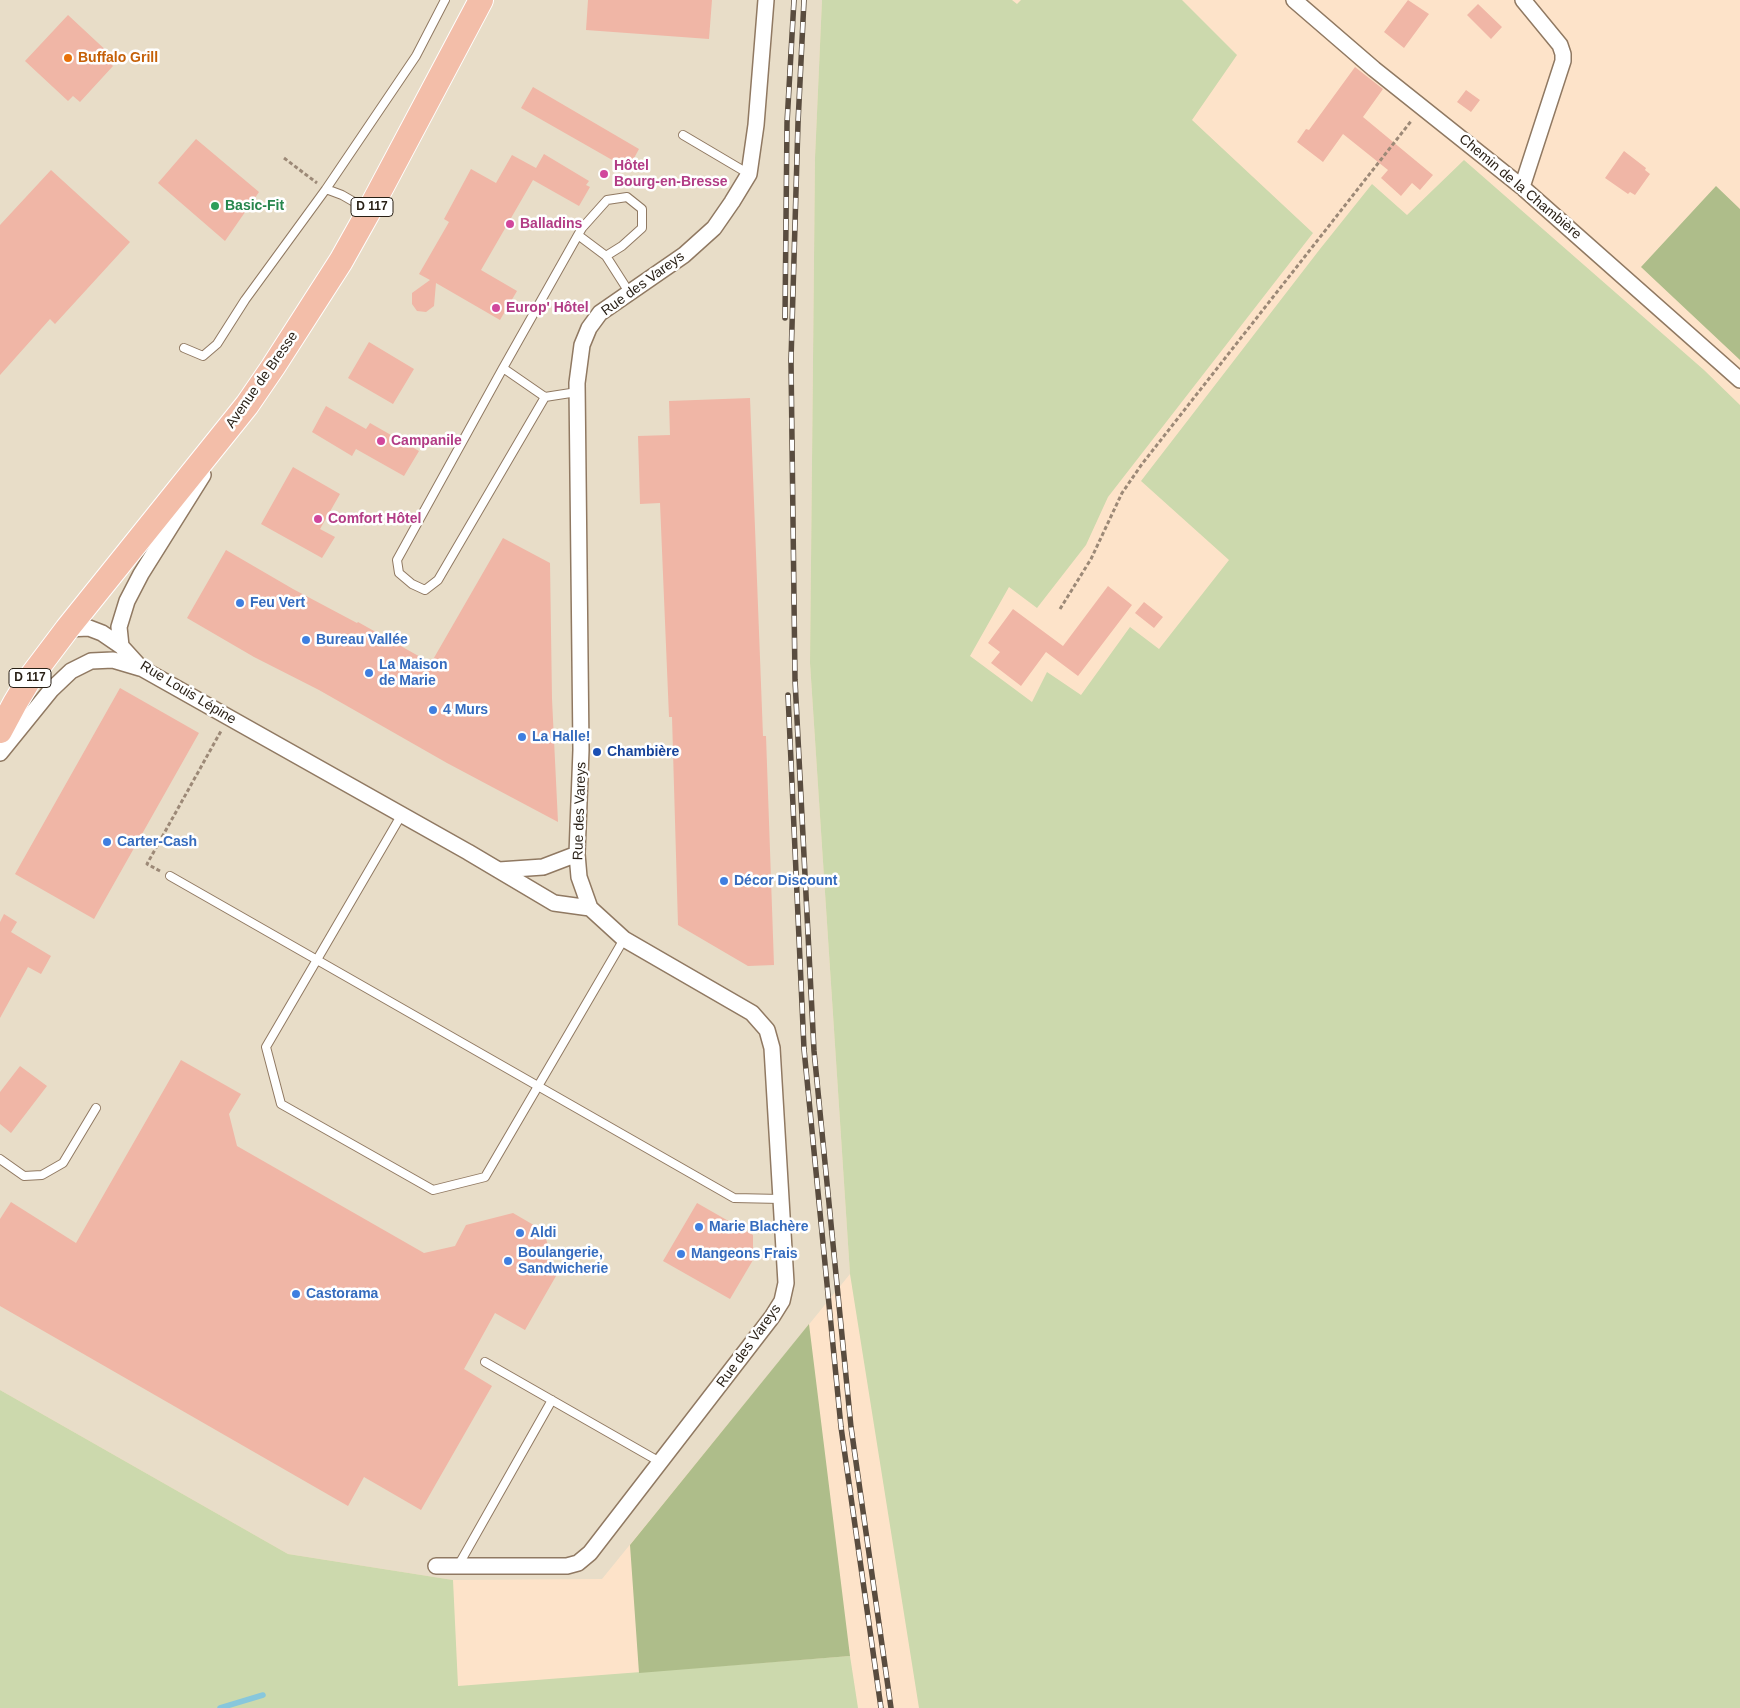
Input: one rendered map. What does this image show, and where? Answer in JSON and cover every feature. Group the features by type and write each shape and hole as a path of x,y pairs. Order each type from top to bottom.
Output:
{"main road":[{"name":"Avenue de Bresse","path":"0,731 30,678 67,629 247,405 273,367 341,261 481,0"}],"street":[{"name":"Rue des Vareys","path":"436,1566 567,1566 578,1563 590,1553 782,1302 786,1283 772,1048 767,1030 752,1013 624,939 590,908 579,877 577,854 582,750 577,392 582,345 589,328 600,313 684,255 714,228 749,174 756,125 766,0"},
{"name":"Chemin de la Chambière","path":"1294,0 1374,69 1522,186 1740,380"},
{"path":"1522,0 1560,45 1564,54 1522,186"},
{"path":"121,646 119,627 127,601 247,405"},
{"name":"Rue Louis Lépine","path":"67,629 89,628 102,633 121,646 141,668 402,814 554,903 590,908"},
{"path":"0,753 51,690 71,672 91,661 113,660 141,668"},
{"path":"499,870 543,867 577,854"}],"lane":[{"path":"184,348 203,356 217,344 245,300 326,189 416,56 445,0"},
{"path":"683,135 749,174"},
{"path":"326,189 342,195 369,211"},
{"path":"544,397 438,580 426,590 412,584 399,573 397,560 582,228 607,200 627,197 642,209 642,228 622,246 606,256"},
{"path":"578,236 606,256 628,292"},
{"path":"504,368 544,397 577,392"},
{"path":"402,814 266,1047 281,1104 395,1169 433,1190 485,1177 624,939"},
{"path":"170,876 734,1198 781,1199"},
{"path":"0,1159 24,1176 42,1175 63,1163 96,1108"},
{"path":"485,1362 660,1462"},
{"path":"458,1566 552,1400"}],"path":[{"path":"1060,609 1091,559 1122,493 1142,464 1422,107"},
{"path":"284,158 326,189"},
{"path":"170,876 148,864 228,717"}],"shaded area":[{"path":"0,0 822,0 815,158 810,663 850,1274 602,1579 453,1580 288,1554 0,1390"}],"green space":[{"path":"822,0 1012,0 1017,4 1021,0 1182,0 1237,55 1192,120 1313,233 1108,497 1086,545 1037,608 1009,587 970,656 1032,702 1047,672 1081,695 1130,627 1159,649 1229,560 1141,481 1372,184 1407,215 1464,160 1704,370 1740,405 1740,1708 919,1708 850,1274 810,663 815,158"},
{"path":"1716,186 1740,209 1740,360 1641,267"},
{"path":"809,1324 850,1656 639,1673 630,1545"},
{"path":"0,1390 288,1554 453,1580 458,1686 850,1656 858,1708 0,1708"}],"building":[{"path":"588,0 712,0 709,39 586,30"},
{"path":"1408,0 1429,14 1404,48 1384,32"},
{"path":"1478,4 1502,27 1491,39 1467,15"},
{"name":"Buffalo Grill","path":"68,15 111,55 107,60 113,66 80,102 73,96 68,101 25,61"},
{"path":"1355,67 1383,89 1363,117 1433,175 1420,190 1412,183 1401,196 1381,178 1388,170 1343,134 1323,162 1297,142 1306,129 1309,130"},
{"path":"533,87 639,149 628,169 521,108"},
{"path":"1466,90 1480,100 1471,112 1457,102"},
{"path":"196,139 259,192 225,241 158,183"},
{"path":"1624,151 1646,168 1645,170 1650,174 1635,195 1630,192 1628,194 1605,178"},
{"path":"544,154 589,181 586,185 590,187 579,206 533,180 481,270 517,291 500,320 436,283 434,306 426,312 417,311 412,304 412,293 430,280 419,274 449,222 444,219 471,169 496,183 512,155 536,168"},
{"path":"51,170 130,242 55,324 50,319 0,375 0,225"},
{"path":"369,342 414,369 393,404 348,378"},
{"path":"750,398 763,736 766,736 774,965 748,966 678,925 672,717 669,717 660,503 640,504 638,436 670,435 669,401"},
{"path":"326,406 366,429 370,423 419,451 404,476 356,449 352,456 312,432"},
{"path":"293,467 340,494 320,529 335,537 322,558 261,524"},
{"path":"503,538 550,563 552,699 558,822 447,763 319,690 254,657 187,618 226,550 293,589 358,622 431,663"},
{"path":"1108,586 1132,605 1078,676 1046,652 1021,686 991,663 1000,652 988,643 1013,609 1063,646"},
{"path":"1144,602 1163,617 1154,628 1135,613"},
{"path":"120,688 199,733 94,919 15,874"},
{"path":"4,914 17,922 11,932 51,956 41,974 28,967 0,1018 0,922"},
{"name":"Castorama","path":"181,1060 241,1094 229,1114 237,1146 424,1253 455,1246 466,1225 513,1213 544,1231 556,1276 525,1330 495,1313 464,1369 492,1386 421,1510 364,1477 348,1506 0,1306 0,1219 11,1202 76,1243"},
{"path":"20,1066 47,1086 11,1133 0,1124 0,1092"},
{"path":"697,1203 753,1235 753,1260 730,1299 663,1261"}],"waterway":[{"path":"220,1708 263,1695"}],"railway":[{"path":"785,318 787,123 794,0"},
{"path":"804,0 798,123 791,360 795,680 814,1051 851,1427 891,1708"},
{"path":"788,695 804,1049 841,1427 881,1708"}],"place":[{"name":"Buffalo Grill","path":"68,58"},
{"name":"Hôtel Bourg-en-Bresse","path":"604,174"},
{"name":"Basic-Fit","path":"215,206"},
{"name":"Balladins","path":"510,224"},
{"name":"Europ' Hôtel","path":"496,308"},
{"name":"Campanile","path":"381,441"},
{"name":"Comfort Hôtel","path":"318,519"},
{"name":"Feu Vert","path":"240,603"},
{"name":"Bureau Vallée","path":"306,640"},
{"name":"La Maison de Marie","path":"369,673"},
{"name":"4 Murs","path":"433,710"},
{"name":"La Halle!","path":"522,737"},
{"name":"Chambière","path":"597,752"},
{"name":"Carter-Cash","path":"107,842"},
{"name":"Décor Discount","path":"724,881"},
{"name":"Marie Blachère","path":"699,1227"},
{"name":"Aldi","path":"520,1233"},
{"name":"Mangeons Frais","path":"681,1254"},
{"name":"Boulangerie, Sandwicherie","path":"508,1261"},
{"name":"Castorama","path":"296,1294"}]}
